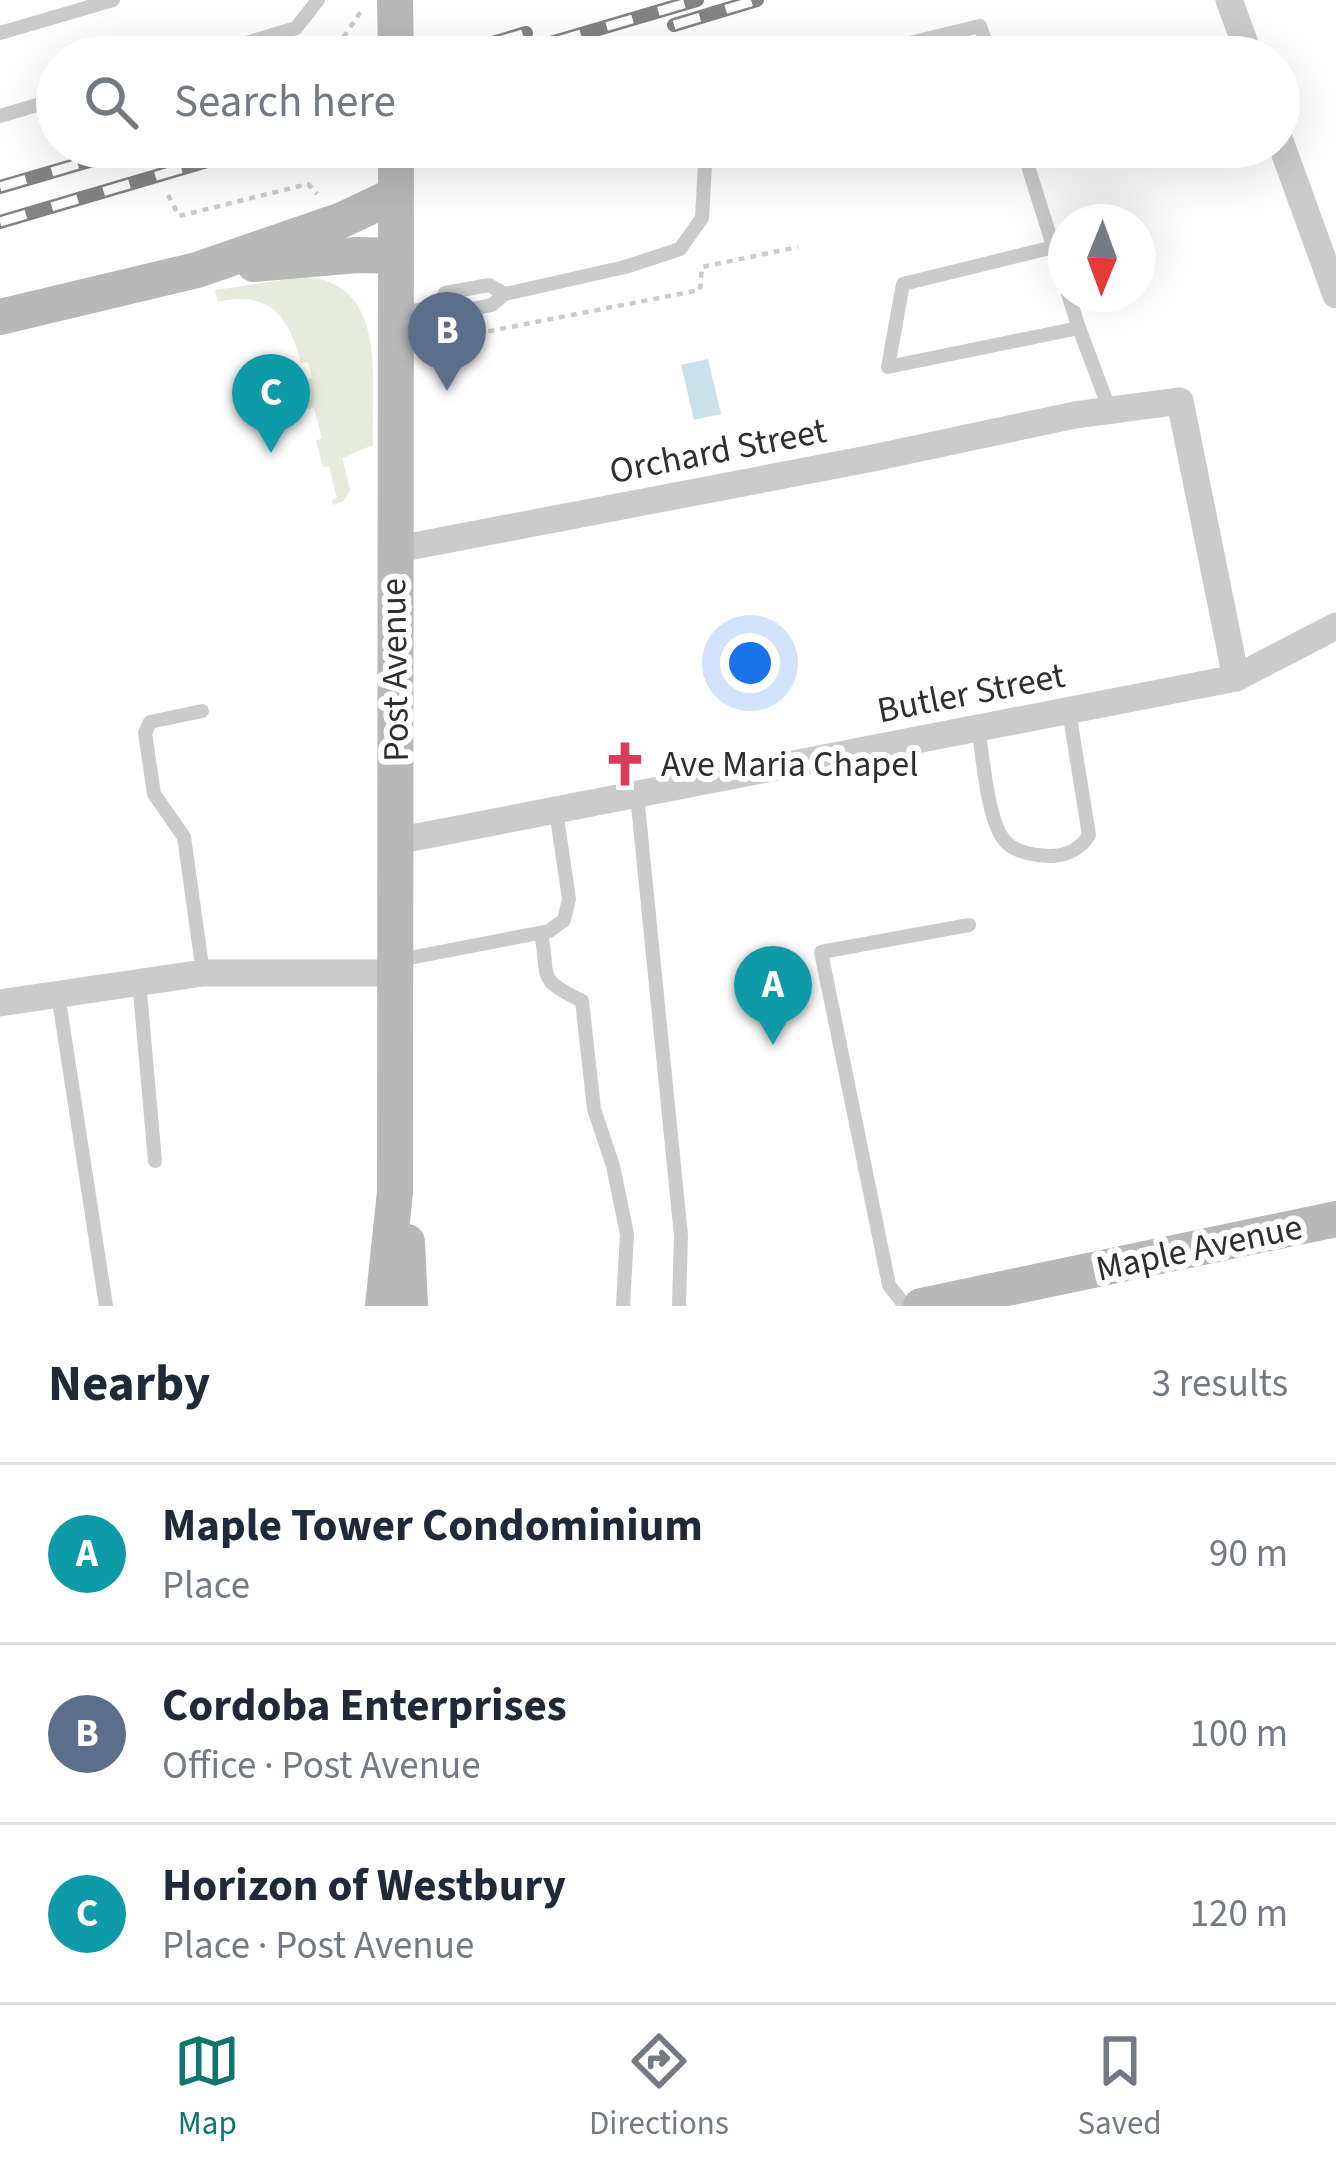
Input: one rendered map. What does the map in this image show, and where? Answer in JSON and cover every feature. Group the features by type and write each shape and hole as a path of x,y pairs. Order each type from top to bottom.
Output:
{"main road":[{"path":"395,0 396,36"},
{"name":"Post Avenue","path":"383,1306 394,1192 396,168"},
{"path":"0,317 197,270 342,220 395,195"},
{"path":"197,270 357,255 396,256"},
{"name":"Post Avenue","path":"394,1192 409,1250 410,1306"},
{"name":"Maple Avenue","path":"921,1306 1336,1219"}],"street":[{"path":"1229,0 1242,36"},
{"path":"1290,168 1336,295"},
{"name":"Orchard Street","path":"393,550 1056,419 1180,401 1236,678"},
{"name":"Butler Street","path":"396,842 1236,678 1336,626"},
{"path":"0,1004 203,973 395,967"}],"lane":[{"path":"0,33 113,0"},
{"path":"269,36 296,28 318,0"},
{"path":"938,36 980,26 984,36"},
{"path":"0,116 36,105"},
{"path":"396,315 439,305 445,293 489,285 506,294 625,267 680,249 702,218 705,168"},
{"path":"1029,168 1048,228"},
{"path":"1048,248 903,284 888,368 1079,328"},
{"path":"1074,312 1110,411"},
{"path":"202,711 160,718 150,722 145,733 154,794 184,837 203,973"},
{"path":"978,728 995,820 1005,842 1028,853 1055,856 1082,847 1089,835 1070,711"},
{"path":"638,795 681,1236 680,1306"},
{"path":"395,967 541,933 565,920 569,899 556,811"},
{"path":"905,1306 890,1285 821,952 969,925"},
{"path":"541,933 545,978 551,986 582,1001 594,1109 613,1166 627,1234 623,1306"},
{"path":"139,981 155,1161"},
{"path":"58,994 106,1306"}],"path":[{"path":"344,36 368,0"},
{"path":"168,195 179,216 308,184 321,198"},
{"path":"430,339 700,290 702,267 798,247"}],"shaded area":[{"path":"304,277 332,283 351,297 370,340 373,445 342,458 350,490 344,501 333,505 337,498 329,466 323,467 316,441 322,438 314,408 308,409 305,397 310,395 306,380 312,378 308,362 301,363 290,332 274,310 251,300 218,302 215,290"}],"water":[{"path":"708,359 721,414 694,420 681,365"}],"railway":[{"path":"574,36 697,0"},
{"path":"674,25 757,0"},
{"path":"516,36 526,33"},
{"path":"0,187 65,168"},
{"path":"0,222 184,168"}],"place":[{"name":"Cordoba Enterprises","path":"447,391"},
{"name":"Horizon of Westbury","path":"271,453"},
{"name":"Ave Maria Chapel","path":"625,764"},
{"name":"Maple Tower Condominium","path":"773,1045"}]}
